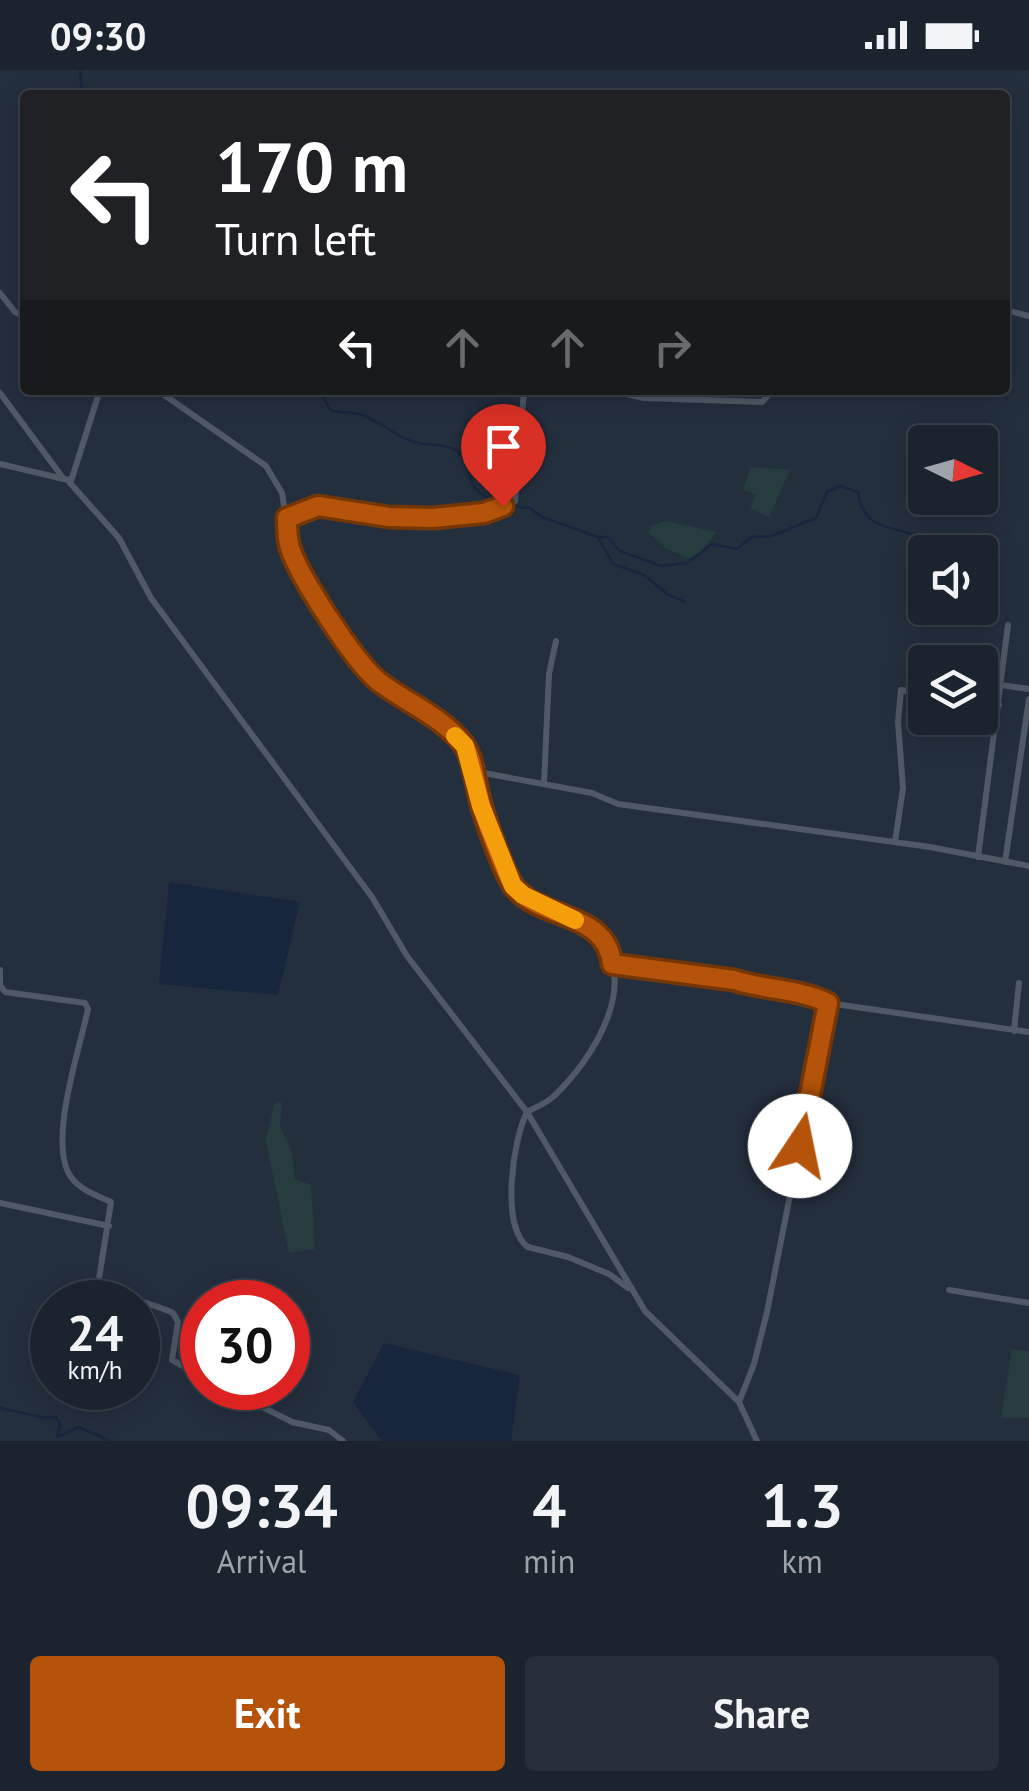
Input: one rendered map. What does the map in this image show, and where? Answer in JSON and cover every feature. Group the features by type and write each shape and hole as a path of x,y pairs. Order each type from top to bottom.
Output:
{"street":[{"path":"0,293 20,315"},
{"path":"0,393 119,538 152,598 372,897 408,956 527,1112 645,1310 739,1402 757,1441"},
{"path":"68,478 98,395"},
{"path":"164,395 266,466 282,493 290,549 346,643 375,679 465,746 481,806 513,886 559,914 586,924 610,953 611,1016 583,1063 552,1099 527,1112 511,1184 514,1229 528,1247 568,1257 609,1274 633,1292"},
{"path":"287,518 318,506 389,517 433,518 484,513 515,501 524,395"},
{"path":"631,395 762,402 768,395"},
{"path":"0,464 68,478"},
{"path":"978,856 1008,626"},
{"path":"544,784 549,674 556,641"},
{"path":"1001,685 1029,688"},
{"path":"896,842 903,788 899,698 901,690 908,691"},
{"path":"1004,862 1029,699"},
{"path":"473,771 592,794 618,804 896,842 1029,866"},
{"path":"612,964 734,980 812,995 828,1003 1029,1032"},
{"path":"0,970 0,985 5,992 85,1003 88,1009 61,1135 71,1177 86,1190 111,1202 99,1279 103,1286 173,1312 178,1322 172,1360 180,1364"},
{"path":"1014,1031 1019,983"},
{"path":"739,1402 754,1364 766,1312 828,1003"},
{"path":"0,1203 109,1226"},
{"path":"949,1290 1029,1303"},
{"path":"268,1410 292,1422 329,1430 343,1441"}],"green space":[{"path":"751,467 790,470 769,517 750,508 756,494 743,490"},
{"path":"666,521 717,532 693,560 667,549 649,533 651,526"},
{"path":"282,1102 280,1127 291,1149 295,1179 311,1185 315,1249 289,1253 266,1141 274,1104"},
{"path":"1012,1349 1029,1351 1029,1418 1001,1418"}],"water":[{"path":"169,882 300,902 278,995 159,984"},
{"path":"384,1343 520,1375 511,1441 382,1441 353,1402"}],"waterway":[{"path":"80,70 82,90"},
{"path":"324,395 331,411 362,415 411,441 457,451 467,464 472,484 498,503"},
{"path":"598,537 607,537 620,551 661,566 687,563 712,544 737,549 752,537 772,536 816,518 827,492 840,486 858,492 862,508 880,525 914,535"},
{"path":"510,506 530,508 542,517 598,537 613,564 644,575 667,594 685,602"},
{"path":"0,1408 56,1417 60,1424 57,1437 79,1427 110,1441"}],"slow traffic":[{"path":"455,736 465,746 481,806 513,886 523,895 575,920"}],"route":[{"path":"503,506 484,513 433,518 389,517 318,506 287,518 290,549 346,643 375,679 465,746 481,806 513,886 523,895 586,924 599,936 612,964 734,980 812,995 828,1003 800,1146"}]}
